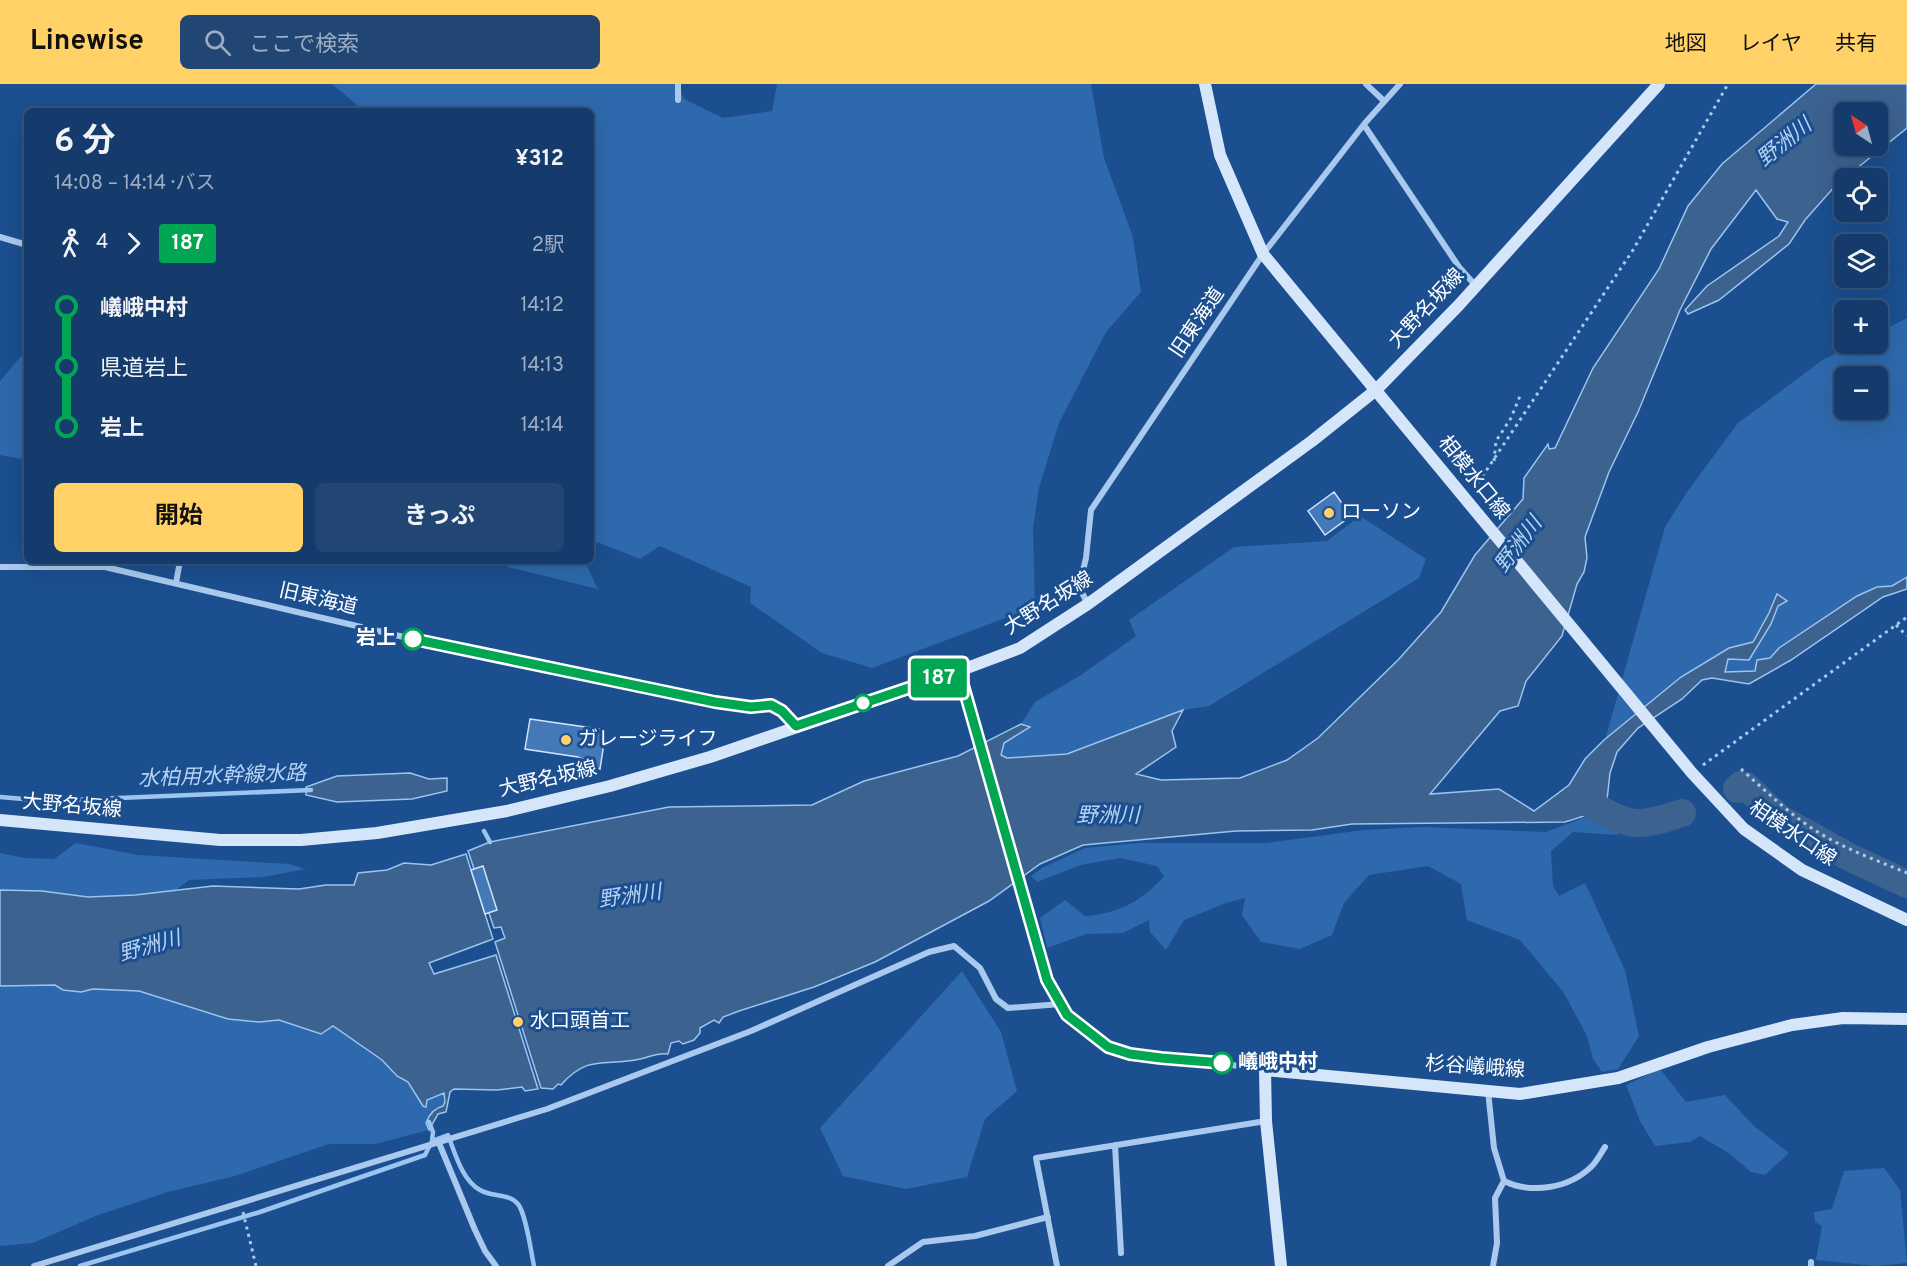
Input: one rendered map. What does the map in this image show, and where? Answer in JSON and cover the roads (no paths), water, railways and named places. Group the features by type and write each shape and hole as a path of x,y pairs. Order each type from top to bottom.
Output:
{"main road":[{"name":"相模水口線","path":"1205,84 1220,155 1263,254 1692,773 1744,829 1802,870 1907,920"},
{"name":"大野名坂線","path":"0,819 220,840 302,840 377,833 507,811 610,786 710,757 1020,648 1088,604 1312,441 1376,390 1476,286 1659,84"},
{"name":"杉谷嶬峨線","path":"1265,1070 1520,1094 1618,1078 1708,1047 1792,1025 1843,1018 1907,1019"},
{"path":"1265,1070 1266,1121 1281,1266"}],"street":[{"path":"678,84 678,100"},
{"path":"1366,84 1384,101"},
{"name":"旧東海道","path":"1088,604 1079,587 1086,558 1091,510 1263,254 1364,125 1400,84"},
{"path":"1364,125 1459,267 1476,286"},
{"path":"0,237 24,244"},
{"path":"176,583 179,564"},
{"name":"旧東海道","path":"0,567 105,567 466,651 715,702 751,707 771,705 782,711 796,726"},
{"path":"959,671 1047,980 1067,1015 1108,1047 1130,1054 1205,1061 1265,1070"},
{"path":"34,1266 547,1109 751,1031 929,952 954,946 980,968 996,999 1008,1008 1061,1004"},
{"path":"1488,1091 1494,1148 1504,1181 1495,1198 1497,1243 1492,1266"},
{"path":"1057,1266 1036,1158 1266,1121"},
{"path":"439,1143 480,1240 496,1266"},
{"path":"1115,1145 1121,1253"},
{"path":"1504,1181 1517,1187 1542,1188 1562,1183 1580,1176 1593,1166 1605,1147"},
{"path":"888,1266 923,1242 975,1236 1048,1217"}],"water":[{"name":"野洲川","path":"1816,84 1907,84 1907,128 1888,143 1888,102 1834,102 1834,156 1872,156 1857,168 1834,168 1834,187 1805,220 1789,244 1719,300 1688,314 1685,310 1707,286 1779,236 1788,222 1777,219 1756,190 1711,249 1680,310 1638,412 1609,472 1585,537 1587,558 1584,572 1577,584 1562,636 1526,681 1518,706 1500,711 1430,794 1499,789 1534,811 1569,785 1585,759 1604,740 1681,677 1729,648 1753,642 1777,594 1787,601 1778,606 1771,624 1749,660 1728,659 1725,672 1755,671 1757,660 1770,658 1779,648 1857,596 1877,587 1892,586 1907,577 1907,589 1883,597 1791,660 1749,684 1712,678 1702,680 1682,699 1638,728 1617,752 1610,773 1606,809 1565,822 1352,824 1312,830 1236,831 1083,845 1040,864 989,901 875,962 814,987 723,1017 719,1023 714,1020 700,1028 700,1033 694,1040 683,1044 679,1041 671,1043 668,1054 589,1065 553,1089 541,1088 495,942 505,938 501,927 494,928 468,851 490,842 669,807 812,805 864,781 958,756 1021,724 1030,727 1004,743 1001,755 1007,758 1067,754 1183,710 1172,731 1176,747 1136,774 1161,780 1240,778 1287,760 1318,738 1398,660 1441,612 1475,555 1523,499 1524,478 1548,444 1549,449 1555,448 1593,368 1659,269 1688,206 1722,164"},
{"path":"410,773 429,779 447,778 447,791 412,799 337,802 306,795 306,787 337,776"},
{"name":"野洲川","path":"466,854 493,939 429,963 434,974 496,955 538,1089 525,1091 522,1087 497,1090 454,1089 450,1092 446,1112 438,1114 429,1130 426,1123 432,1112 443,1106 444,1093 427,1100 426,1107 423,1106 408,1082 397,1076 382,1060 333,1026 321,1034 279,1020 259,1022 228,1019 139,991 93,989 81,992 63,990 55,985 0,986 0,890 42,891 88,897 135,895 213,886 299,889 326,885 354,885 358,873 387,870 404,863 431,865"}],"waterway":[{"path":"1737,789 1741,785 1746,786 1779,818 1849,857 1907,884"},
{"name":"水柏用水幹線水路","path":"0,797 47,801 311,790"},
{"path":"1567,806 1583,800 1621,820 1641,823 1682,813"},
{"name":"水柏用水幹線水路","path":"484,831 490,842"},
{"path":"429,1122 433,1132 432,1141 448,1135 464,1173 474,1186 484,1192 510,1198 518,1204 526,1224 534,1266"},
{"path":"80,1266 260,1212 425,1155 431,1143"}],"place":[{"name":"ローソン","path":"1329,513"},
{"name":"岩上","path":"413,639"},
{"name":"ガレージライフ","path":"566,740"},
{"name":"水口頭首工","path":"518,1022"},
{"name":"嶬峨中村","path":"1222,1063"}]}
